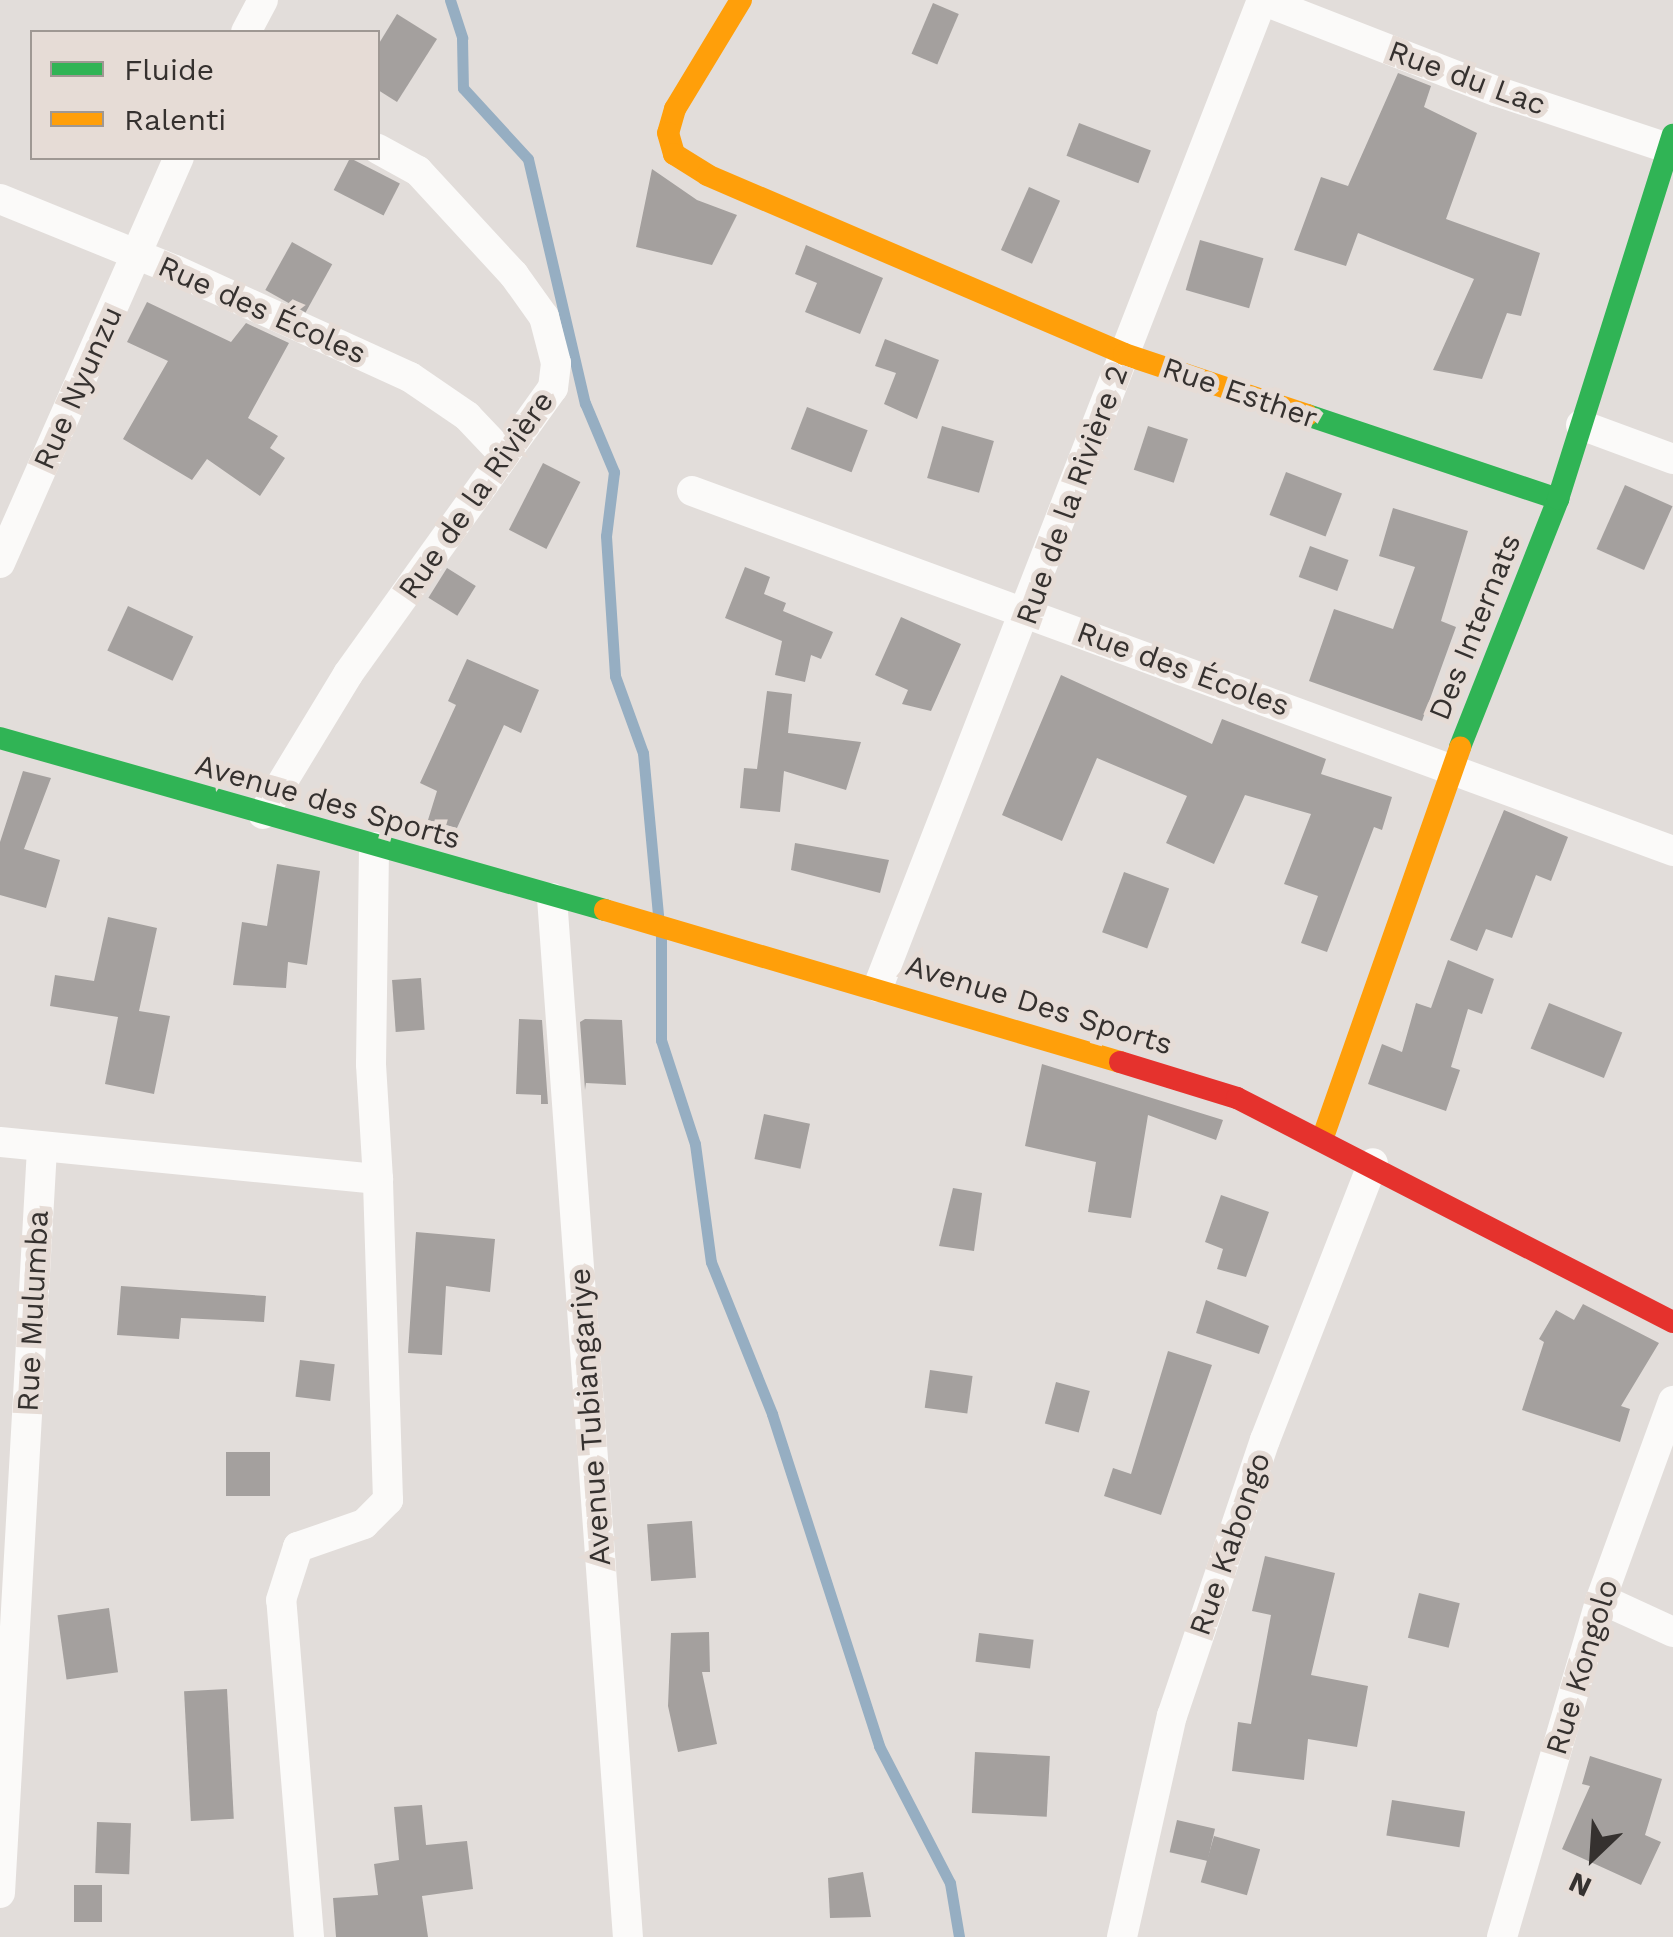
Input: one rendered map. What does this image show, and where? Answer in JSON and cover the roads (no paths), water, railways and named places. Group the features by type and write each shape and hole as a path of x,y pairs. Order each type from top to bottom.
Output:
{"street":[{"path":"247,30 263,0"},
{"name":"Rue Esther","path":"741,0 675,109 668,133 674,154 707,175 1124,354 1558,500"},
{"name":"Rue du Lac","path":"1262,0 1496,91 1672,144"},
{"name":"Rue de la Rivière 2","path":"878,988 1029,613 1124,354 1262,0"},
{"name":"Des Internats","path":"1322,1137 1452,768 1558,500 1672,144"},
{"name":"Rue de la Rivière","path":"263,814 348,674 554,388 556,364 544,318 451,203 418,171 380,150"},
{"name":"Rue Nyunzu","path":"0,563 178,160"},
{"name":"Rue des Écoles","path":"0,199 410,377 467,416 503,454"},
{"path":"1581,425 1673,460"},
{"name":"Rue des Écoles","path":"692,490 1673,850"},
{"name":"Avenue des Sports","path":"0,738 640,922"},
{"path":"309,1937 281,1600 298,1546 364,1524 388,1500 378,1180 370,1064 374,846"},
{"name":"Avenue Tubiangariye","path":"552,898 628,1937"},
{"name":"Avenue Des Sports","path":"640,922 878,988 1238,1098 1374,1162"},
{"path":"0,1142 378,1180"},
{"name":"Rue Mulumba","path":"0,1893 42,1148"},
{"path":"1374,1162 1673,1322"},
{"name":"Rue Kabongo","path":"1122,1937 1172,1716 1265,1440 1374,1162"},
{"name":"Rue Kongolo","path":"1502,1937 1600,1599 1673,1401"},
{"path":"1600,1599 1673,1632"}],"waterway":[{"path":"450,0 462,38 463,88 528,159 585,403 614,472 606,536 615,676 643,753 658,916"},
{"path":"661,935 661,1040 695,1144 711,1262 772,1414 879,1746 950,1883 959,1937"}]}
